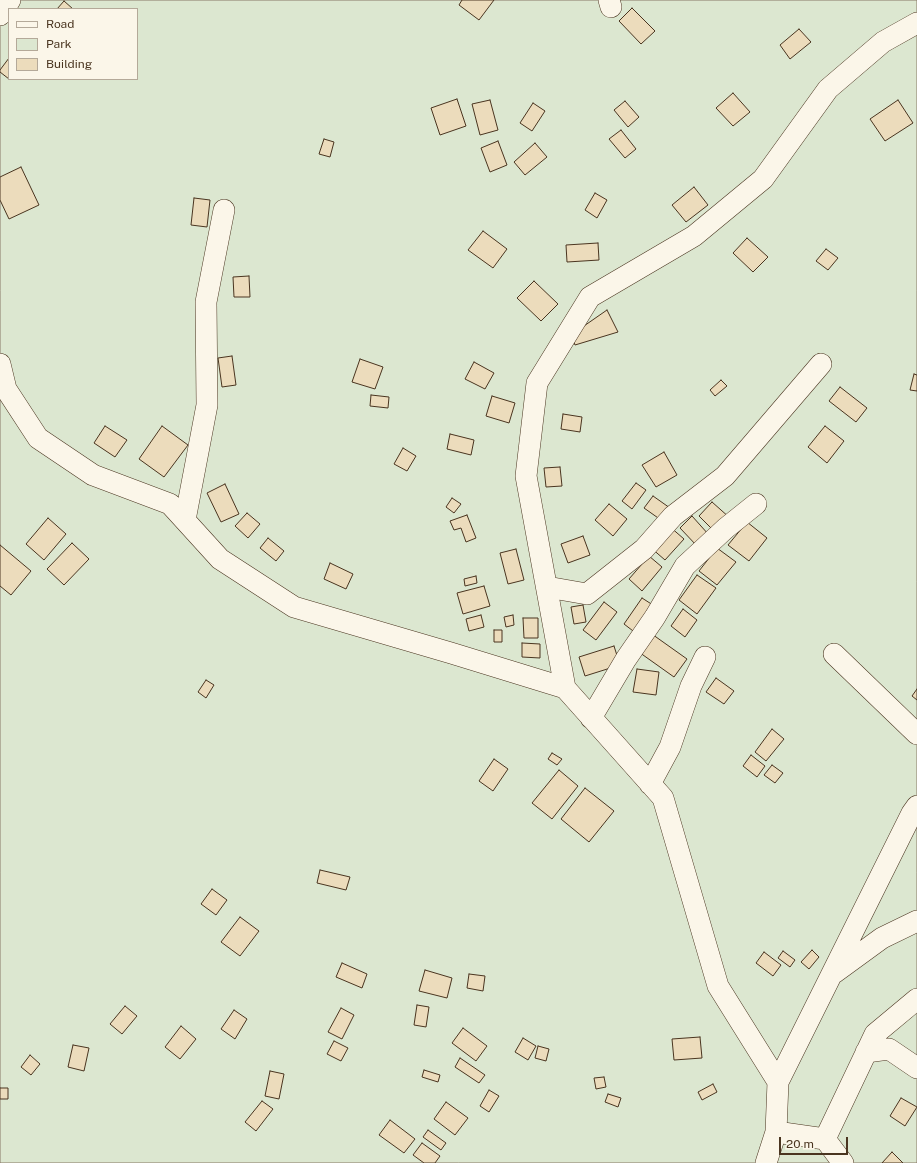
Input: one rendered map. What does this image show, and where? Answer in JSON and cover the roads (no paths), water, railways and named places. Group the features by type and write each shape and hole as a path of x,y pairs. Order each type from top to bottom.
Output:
{"street":[{"path":"0,15 10,0"},
{"path":"778,1082 718,986 663,798 565,688 526,476 537,383 590,296 694,236 763,178 828,89 883,42 917,23"},
{"path":"185,520 207,405 206,302 224,210"},
{"path":"0,364 3,389 38,438 93,475 170,504 220,559 294,608 451,653 565,688"},
{"path":"547,587 587,594 644,549 673,516 725,476 821,364"},
{"path":"591,718 626,659 654,618 685,566 726,528 756,504"},
{"path":"834,654 917,734"},
{"path":"650,784 670,747 691,686 705,657"},
{"path":"766,1163 776,1132 778,1082 912,813 917,806"},
{"path":"831,976 882,938 917,921"},
{"path":"825,1139 875,1034 917,999"},
{"path":"866,1052 889,1049 917,1068"},
{"path":"776,1132 825,1139 843,1163"}]}
